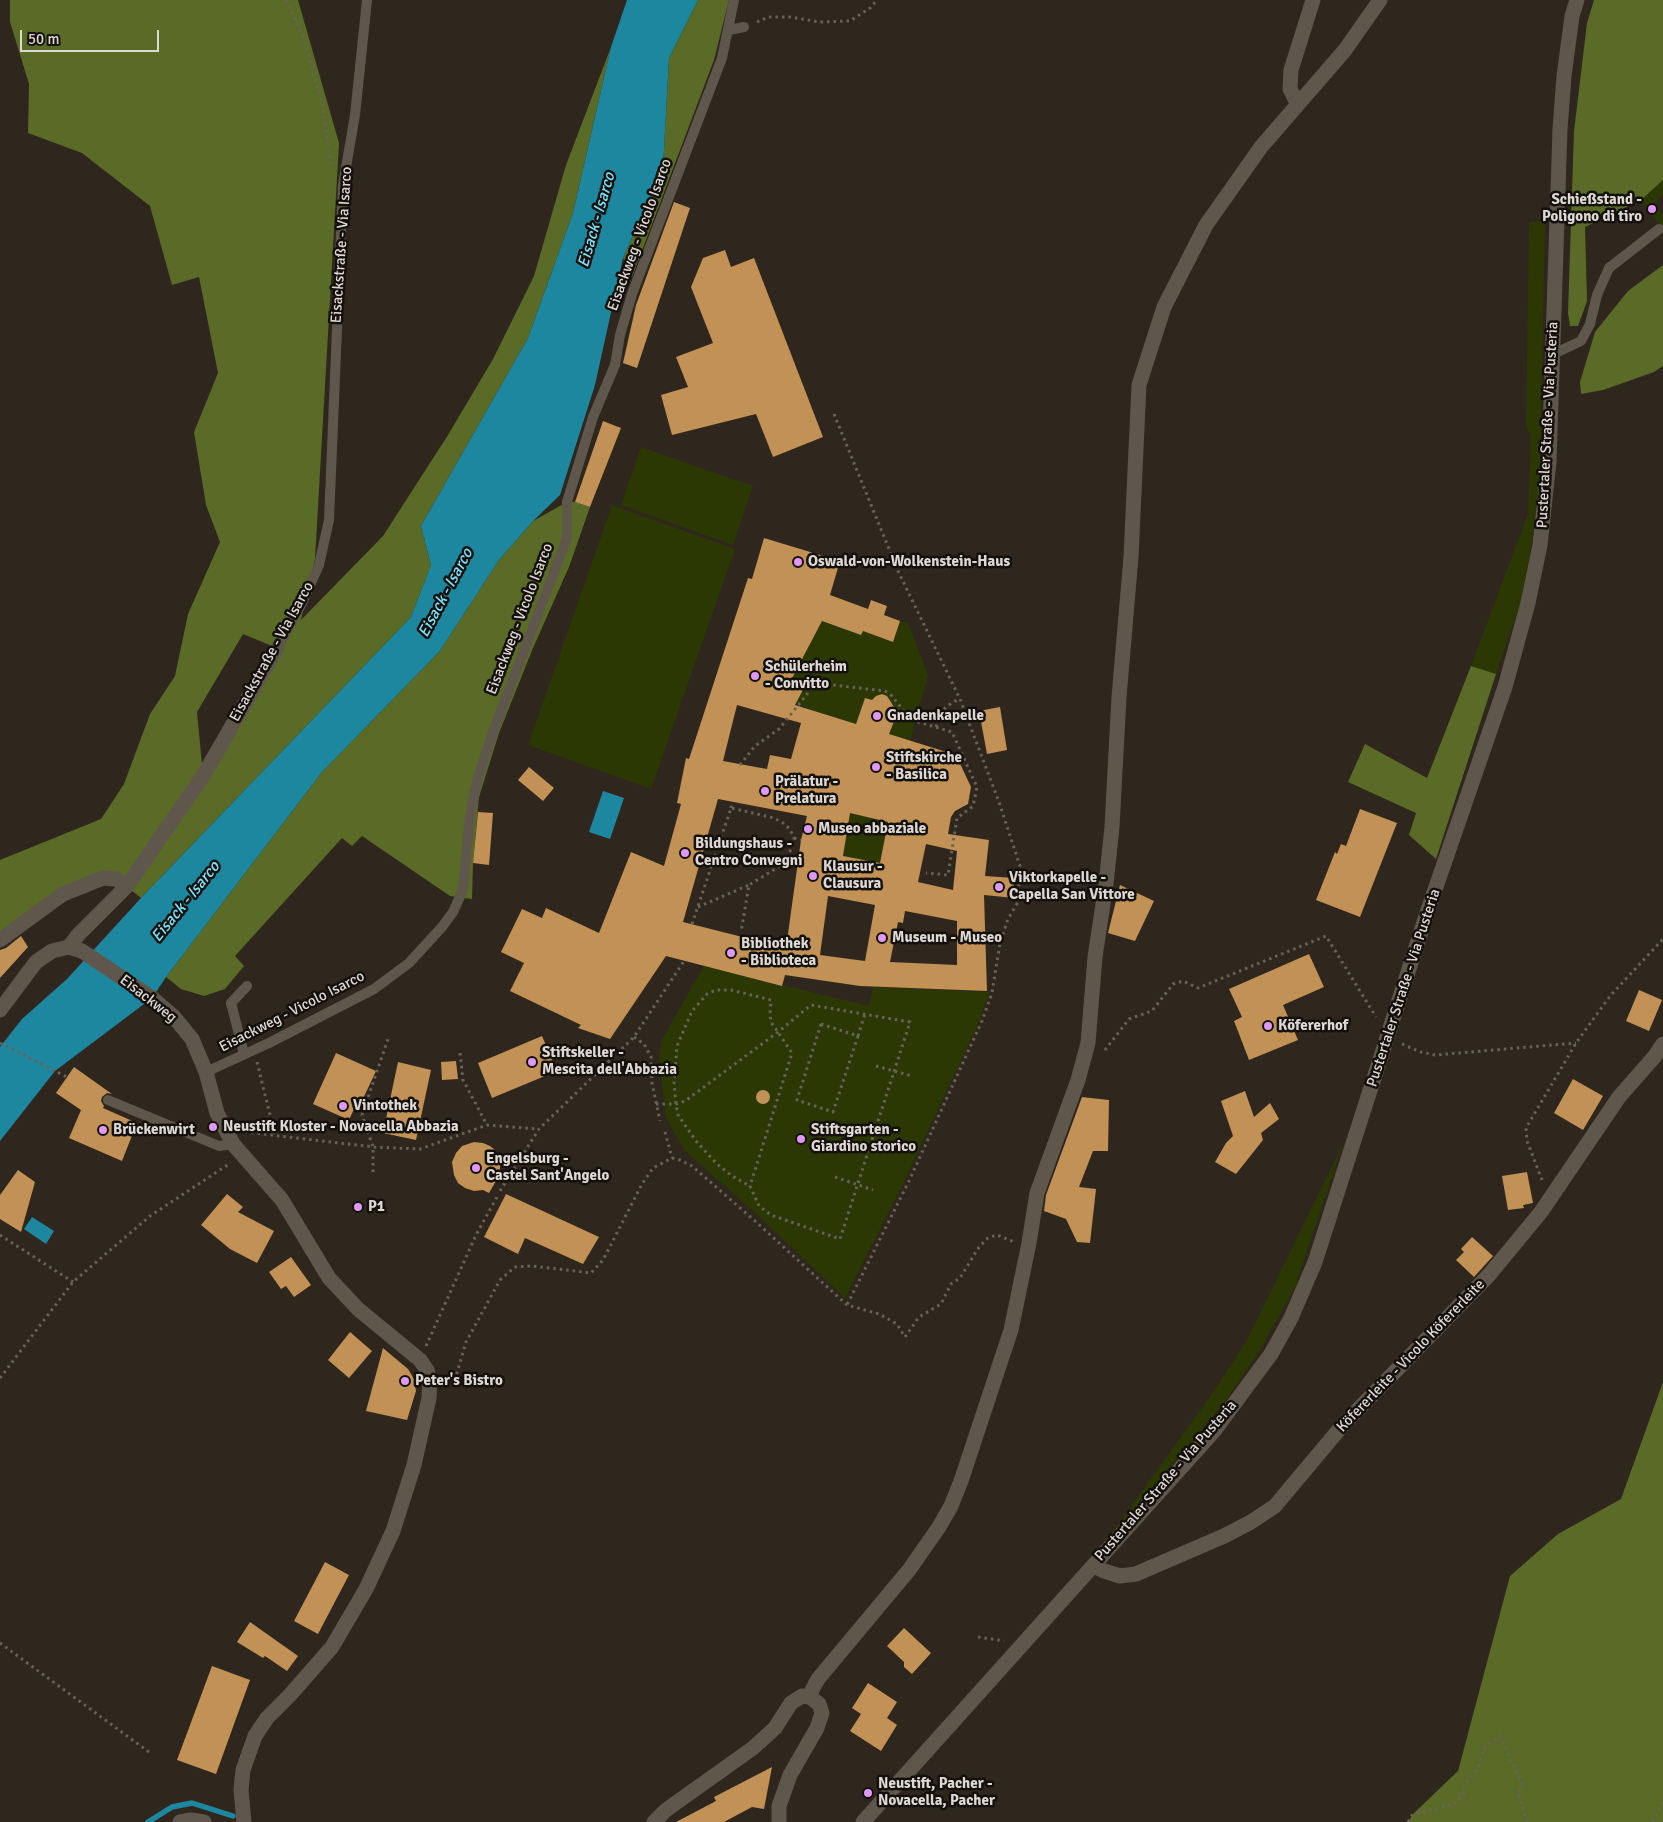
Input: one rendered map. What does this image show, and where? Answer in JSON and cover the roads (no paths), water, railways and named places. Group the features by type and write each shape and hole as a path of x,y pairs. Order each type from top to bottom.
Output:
{"street":[{"path":"1297,103 1290,89 1291,70 1313,0"},
{"path":"810,1697 818,1678 909,1570 951,1506 1011,1330 1037,1193 1075,1089 1088,1043 1095,957 1112,827 1119,697 1131,557 1139,385 1164,307 1206,225 1261,147 1344,50 1380,0"},
{"name":"Pustertaler Straße - Via Pusteria","path":"863,1822 1214,1431 1271,1354 1291,1318 1316,1262 1427,913 1505,687 1528,602 1540,545 1548,472 1564,76 1572,16 1578,0"},
{"name":"Eisackstraße - Via Isarco","path":"75,949 78,935 127,886 203,776 277,648"},
{"path":"0,940 63,894 103,878 116,879 127,886"},
{"path":"0,1010 36,962 52,951 75,949"},
{"name":"Eisackweg","path":"75,949 152,998 174,1016 192,1039 206,1072 217,1113 233,1144 282,1200 330,1278 358,1309 420,1360 427,1370 430,1379 429,1398 414,1465 393,1531 366,1589 332,1647 267,1718 255,1736 243,1770 241,1808 244,1822"},
{"name":"Köfererleite - Vicolo Köfererleite","path":"1094,1566 1120,1576 1136,1574 1224,1536 1251,1522 1275,1506 1342,1426 1489,1275 1541,1212 1619,1097 1660,1056"},
{"path":"654,1822 666,1810 753,1748 775,1728 791,1703 802,1696 810,1697 819,1704 822,1713 817,1728 790,1775 779,1806 779,1822"},
{"path":"180,1822 191,1820 204,1822"}],"lane":[{"name":"Eisackstraße - Via Isarco","path":"277,648 302,603 319,564 329,520 343,185 355,115 367,0"},
{"name":"Eisackweg - Vicolo Isarco","path":"206,1072 294,1031 374,989 409,963 453,912 463,890 470,816 477,781 493,732 567,538 567,502 594,416 615,365 620,336 632,294 722,58 734,0"},
{"path":"729,30 744,27"},
{"path":"1553,354 1581,341 1590,324 1597,294 1609,268 1659,229"},
{"path":"244,1054 231,1003 247,986"},
{"path":"108,1100 219,1146 233,1144"}],"water":[{"name":"Eisack - Isarco","path":"627,0 698,0 669,58 663,168 623,258 595,385 560,495 533,521 499,560 439,652 322,772 152,998 55,1071 0,1141 0,1047 22,1019 67,979 141,898 411,617 431,565 421,526 528,338 573,213 611,47"},
{"path":"603,791 624,798 610,839 589,832"},
{"path":"32,1217 54,1231 46,1244 24,1229"}],"waterway":[{"path":"148,1822 172,1807 192,1803 233,1816"}],"place":[{"name":"Schießstand - Poligono di tiro","path":"1652,209"},
{"name":"Oswald-von-Wolkenstein-Haus","path":"798,562"},
{"name":"Schülerheim - Convitto","path":"755,676"},
{"name":"Gnadenkapelle","path":"877,716"},
{"name":"Stiftskirche - Basilica","path":"876,767"},
{"name":"Prälatur - Prelatura","path":"765,791"},
{"name":"Museo abbaziale","path":"808,829"},
{"name":"Bildungshaus - Centro Convegni","path":"685,853"},
{"name":"Klausur - Clausura","path":"813,876"},
{"name":"Viktorkapelle - Capella San Vittore","path":"999,887"},
{"name":"Museum - Museo","path":"882,938"},
{"name":"Bibliothek - Biblioteca","path":"731,953"},
{"name":"Köfererhof","path":"1268,1026"},
{"name":"Stiftskeller - Mescita dell'Abbazia","path":"532,1062"},
{"name":"Vintothek","path":"343,1106"},
{"name":"Neustift Kloster - Novacella Abbazia","path":"213,1127"},
{"name":"Brückenwirt","path":"103,1130"},
{"name":"Stiftsgarten - Giardino storico","path":"801,1139"},
{"name":"Engelsburg - Castel Sant'Angelo","path":"476,1168"},
{"name":"P1","path":"358,1207"},
{"name":"Peter's Bistro","path":"405,1381"},
{"name":"Neustift, Pacher - Novacella, Pacher","path":"868,1793"}]}
